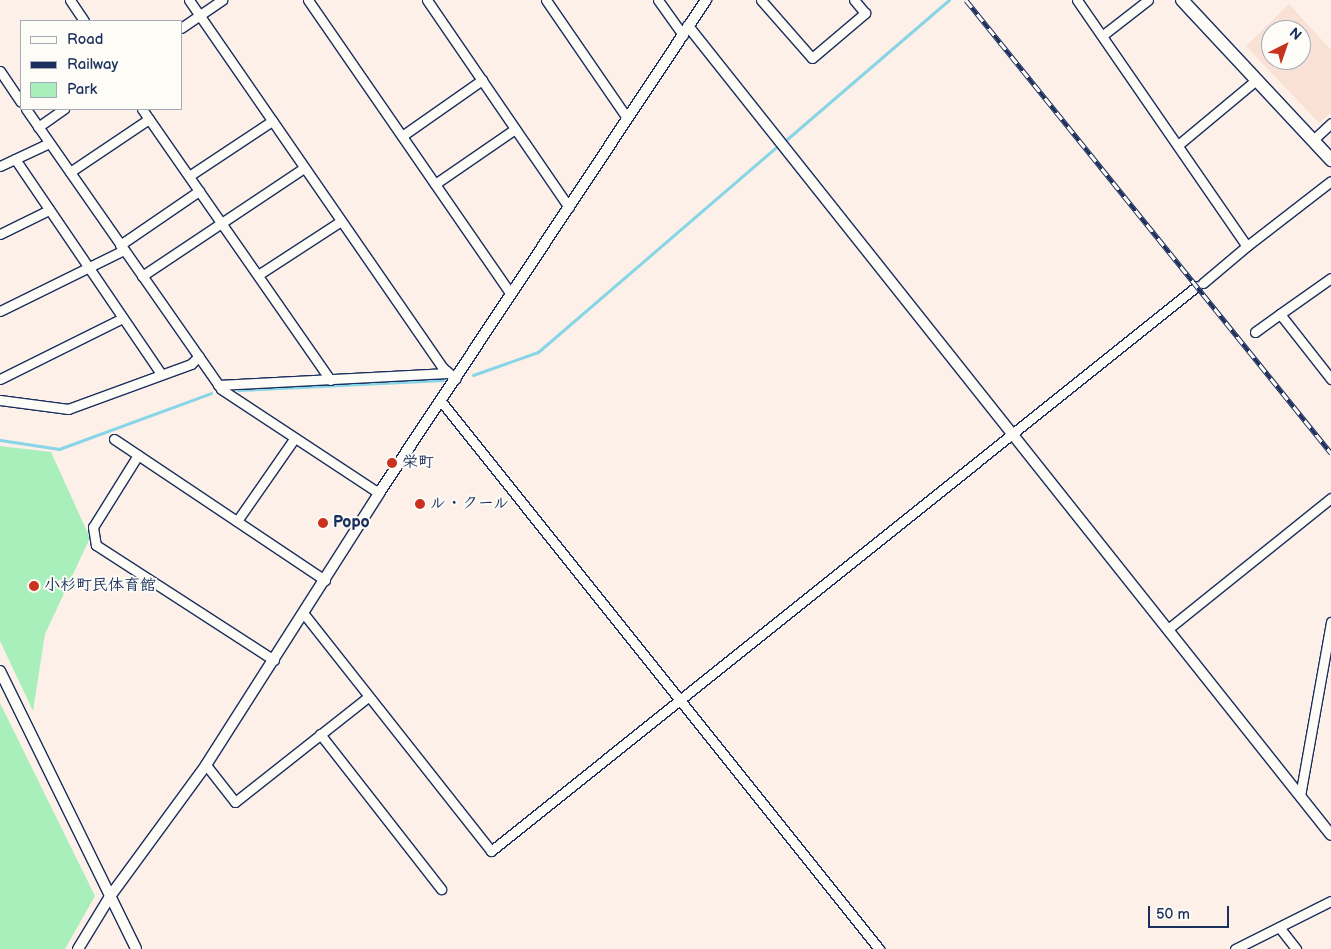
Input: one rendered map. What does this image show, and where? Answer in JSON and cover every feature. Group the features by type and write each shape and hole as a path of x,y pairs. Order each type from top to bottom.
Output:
{"main road":[{"path":"1182,0 1331,160"}],"street":[{"path":"70,0 83,20"},
{"path":"189,0 341,221 452,376"},
{"path":"182,27 222,0"},
{"path":"308,0 511,294"},
{"path":"427,0 569,207"},
{"path":"546,0 627,118"},
{"path":"658,0 686,31 1012,433 1331,835"},
{"path":"78,949 111,895 206,765 440,400 452,376 511,294 706,0"},
{"path":"762,0 812,58 865,13 854,0"},
{"path":"1077,0 1247,246"},
{"path":"1103,36 1148,0"},
{"path":"0,71 20,101"},
{"path":"402,136 482,80"},
{"path":"1178,145 1256,80"},
{"path":"27,110 218,385 294,438 379,493"},
{"path":"38,127 63,110"},
{"path":"143,110 330,380"},
{"path":"70,172 149,119"},
{"path":"189,176 272,121"},
{"path":"1313,140 1331,123"},
{"path":"435,184 515,128"},
{"path":"0,166 49,142"},
{"path":"15,159 161,374"},
{"path":"142,276 304,168"},
{"path":"304,614 491,851 1012,433 1331,181"},
{"path":"0,311 88,268 122,247 199,191"},
{"path":"0,234 49,210"},
{"path":"258,275 341,221"},
{"path":"1255,332 1331,278"},
{"path":"1280,314 1331,379"},
{"path":"0,379 123,318"},
{"path":"0,400 68,409 161,374 198,356"},
{"path":"218,385 452,376"},
{"path":"440,400 879,949"},
{"path":"237,521 294,438"},
{"path":"114,439 325,580"},
{"path":"138,455 93,527 96,545 274,660"},
{"path":"1168,629 1331,498"},
{"path":"1300,796 1331,622"},
{"path":"0,671 136,949"},
{"path":"206,765 235,802 368,697"},
{"path":"320,734 441,889"},
{"path":"1235,949 1331,901"},
{"path":"1279,927 1296,949"}],"shaded area":[{"path":"1289,4 1304,20 1273,20"},
{"path":"1311,28 1331,50 1331,112 1319,123 1269,70 1311,70"},
{"path":"1261,31 1261,62 1246,46"}],"green space":[{"name":"小杉町民体育館","path":"0,446 51,452 90,538 45,634 33,711 0,641"},
{"path":"0,703 95,896 65,949 0,949"}],"waterway":[{"path":"786,140 949,0"},
{"path":"473,375 538,352 775,148"},
{"path":"1257,336 1266,329"},
{"path":"238,390 443,380"},
{"path":"0,440 59,449 211,393"}],"railway":[{"path":"966,0 1331,453"}],"place":[{"name":"栄町","path":"392,463"},
{"name":"ル・クール","path":"420,504"},
{"name":"Popo","path":"323,523"},
{"name":"小杉町民体育館","path":"34,586"}]}
